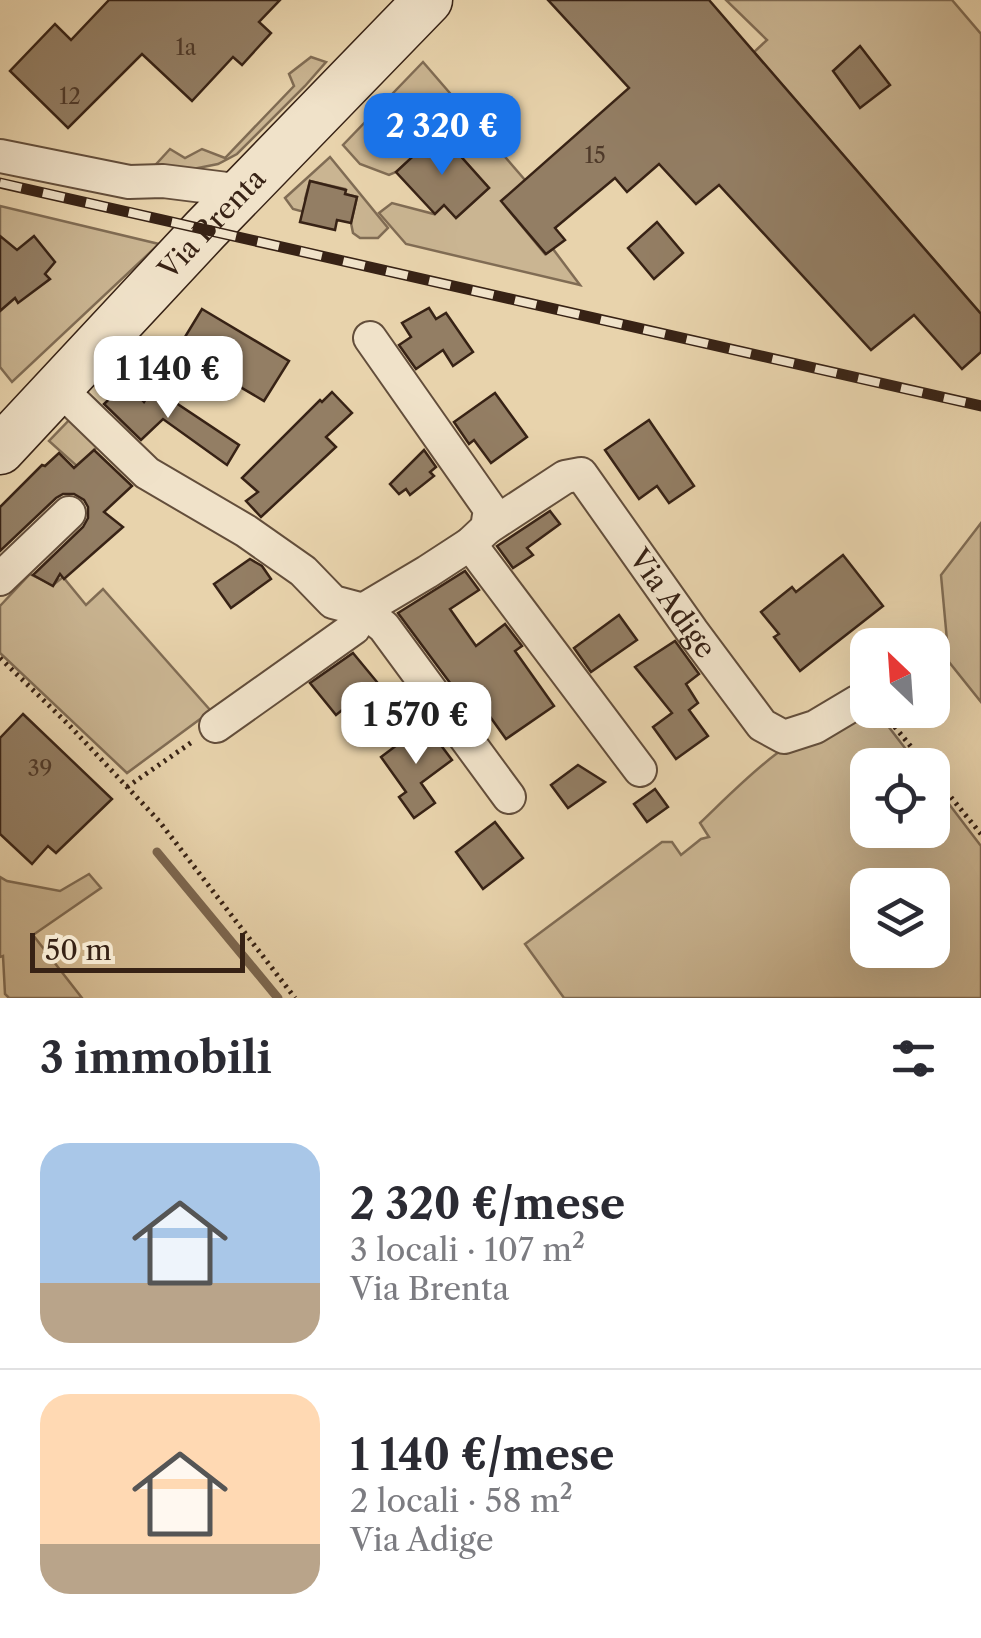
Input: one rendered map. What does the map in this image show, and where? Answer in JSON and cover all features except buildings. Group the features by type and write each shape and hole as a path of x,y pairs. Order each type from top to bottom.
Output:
{"street":[{"name":"Via Brenta","path":"0,450 428,0"},
{"path":"0,156 128,182 163,181 244,191"},
{"path":"370,338 490,509 478,536 640,770"},
{"path":"59,388 147,473 246,531 302,571 333,602 362,610 384,626 509,796"},
{"name":"Via Adige","path":"216,726 354,628 362,610 565,477 580,474 762,725 784,737 816,727 850,706"},
{"path":"0,580 69,513"}],"path":[{"path":"0,658 159,821 295,998"},
{"path":"127,787 216,726"},
{"path":"896,728 912,748"},
{"path":"950,796 981,834"}],"shaded area":[{"path":"726,0 952,0 981,34 981,314 754,52 767,40"},
{"path":"311,57 326,62 237,154 218,164 149,172 170,149 185,158 202,149 225,158 294,86 289,74"},
{"path":"423,62 525,180 506,207 545,254 553,249 580,285 406,244 379,213 392,203 434,214 444,205 456,218 489,188 440,133 389,175 360,164 343,145"},
{"path":"330,157 388,228 378,238 360,238 353,233 351,223 357,197 345,194 345,189 310,181 305,199 308,213 293,209 285,198"},
{"path":"0,206 159,244 12,382 0,367"},
{"path":"75,414 104,440 91,453 89,477 49,441"},
{"path":"981,523 981,702 950,663 950,628 946,628 941,575"},
{"path":"30,574 53,585 63,577 86,605 103,589 211,711 127,773 0,653 0,606"},
{"path":"850,717 850,728 890,728 905,748 850,748 850,848 950,848 950,805 981,846 981,998 564,998 525,944 662,842 672,842 681,855 709,837 700,823 785,748 824,726"},
{"path":"89,874 101,888 33,935 82,998 9,998 5,994 3,956 0,957 0,877 60,891"}],"waterway":[{"path":"157,852 278,998"}],"railway":[{"path":"0,183 981,406"}]}
